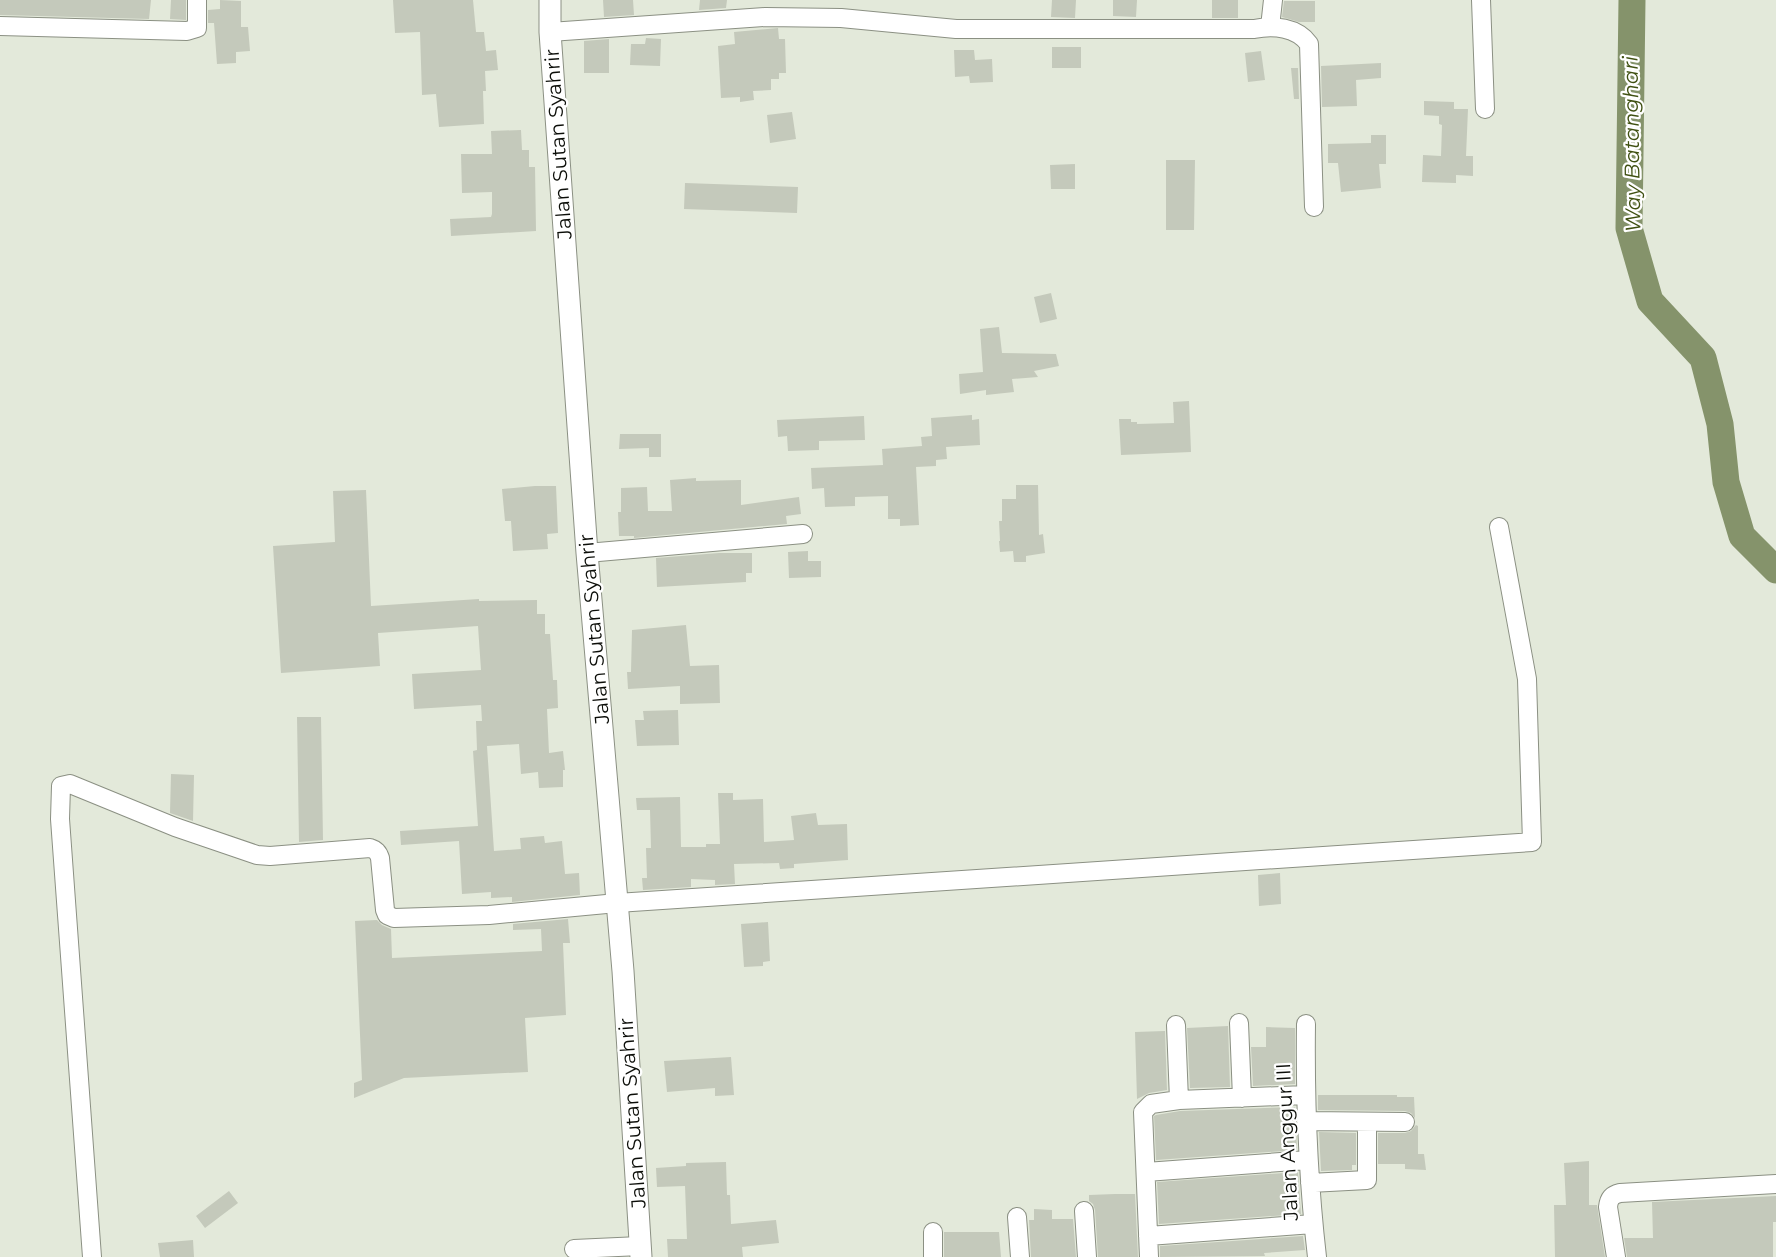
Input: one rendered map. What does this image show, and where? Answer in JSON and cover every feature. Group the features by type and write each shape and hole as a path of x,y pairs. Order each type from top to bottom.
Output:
{"street":[{"path":"0,26 187,31 197,28 197,0"},
{"name":"Jalan Sutan Syahrir","path":"550,0 550,32 587,553 617,903 641,1252"},
{"path":"1270,27 1273,0"},
{"path":"1482,0 1485,109"},
{"path":"550,32 765,17 841,18 956,29 1254,29 1270,27 1286,29 1298,33 1309,44 1314,207"},
{"path":"92,1257 60,819 61,786 70,784 175,827 257,855 270,856 370,848 379,852 385,910 390,917 489,915 617,903 1532,842 1527,679 1499,527"},
{"path":"587,553 803,534"},
{"path":"1239,1023 1242,1098"},
{"name":"Jalan Anggur III","path":"1306,1024 1306,1121 1317,1257"},
{"path":"1176,1025 1179,1100"},
{"path":"1149,1257 1143,1112 1151,1104 1179,1100 1305,1095"},
{"path":"1306,1121 1405,1122"},
{"path":"1310,1182 1367,1180 1367,1122"},
{"path":"1146,1172 1308,1160"},
{"path":"1616,1257 1608,1207 1608,1200 1612,1195 1776,1184"},
{"path":"1084,1211 1087,1257"},
{"path":"1017,1217 1020,1257"},
{"path":"1148,1236 1313,1224"},
{"path":"933,1232 933,1257"},
{"path":"573,1249 641,1252"}],"building":[{"path":"0,0 151,0 149,19 0,15"},
{"path":"171,0 186,0 186,20 170,19"},
{"path":"220,0 241,1 241,27 248,27 250,51 236,52 236,63 217,64 214,23 208,23 208,10 220,9"},
{"path":"393,0 473,0 476,32 484,32 486,51 496,50 498,70 485,71 484,124 439,127 436,94 422,95 420,32 395,33"},
{"path":"603,0 633,0 634,15 604,17"},
{"path":"700,0 727,0 726,8 699,10"},
{"path":"1052,0 1076,0 1075,18 1051,17"},
{"path":"1113,0 1137,0 1136,17 1113,16"},
{"path":"1212,0 1238,0 1238,18 1212,18"},
{"path":"1284,1 1315,1 1315,22 1299,22 1282,17"},
{"path":"778,28 779,39 785,39 786,73 779,73 779,79 771,79 771,90 753,91 754,100 740,102 740,97 721,98 718,46 735,44 734,32"},
{"path":"646,38 661,39 660,66 630,65 631,44 645,44"},
{"path":"609,39 609,73 584,73 584,41"},
{"path":"1052,47 1081,47 1081,68 1052,68"},
{"path":"954,50 974,50 975,60 992,59 993,82 970,83 969,76 955,77"},
{"path":"1261,51 1265,80 1248,82 1245,53"},
{"path":"1381,63 1381,78 1356,80 1357,106 1322,107 1321,66"},
{"path":"1291,68 1298,68 1299,99 1294,99"},
{"path":"1424,101 1454,102 1454,109 1468,109 1466,156 1473,156 1473,176 1456,175 1456,183 1422,182 1423,155 1441,156 1442,125 1439,124 1439,116 1424,115"},
{"path":"792,112 796,139 770,143 767,115"},
{"path":"521,130 522,150 529,150 529,167 535,167 536,231 451,236 450,219 491,217 492,214 492,192 462,193 461,154 492,154 491,131"},
{"path":"1371,135 1386,135 1386,164 1379,164 1381,188 1341,192 1338,163 1328,163 1328,144 1371,143"},
{"path":"1166,160 1195,160 1194,230 1166,230"},
{"path":"1075,164 1075,189 1051,189 1050,165"},
{"path":"685,183 798,187 797,213 684,209"},
{"path":"1051,293 1057,319 1040,323 1034,297"},
{"path":"999,327 1002,353 1056,354 1059,366 1034,371 1038,377 1012,379 1014,392 986,395 986,390 960,394 959,374 983,372 980,329"},
{"path":"1189,401 1191,452 1121,455 1119,419 1131,419 1131,422 1137,422 1137,424 1174,423 1173,402"},
{"path":"972,415 972,420 979,419 980,445 946,447 947,459 936,460 936,466 916,467 919,525 900,526 900,519 888,519 888,496 855,497 855,506 825,507 824,488 812,489 811,468 883,465 882,449 922,446 921,437 932,436 931,418"},
{"path":"864,416 865,440 819,441 819,450 788,451 787,436 778,437 777,420"},
{"path":"620,434 661,434 661,457 649,457 649,448 619,449"},
{"path":"696,478 696,481 741,480 741,505 799,497 801,514 786,516 787,524 634,538 634,536 619,536 618,512 621,512 621,488 647,487 648,511 672,511 670,480"},
{"path":"1016,485 1038,485 1039,535 1043,534 1045,553 1026,556 1026,562 1014,562 1013,551 1000,552 999,521 1002,521 1002,499 1016,499"},
{"path":"556,486 558,533 547,534 548,549 513,551 511,521 505,521 502,489"},
{"path":"366,490 371,606 479,599 479,601 537,600 537,614 545,614 545,634 550,634 553,680 557,680 558,708 547,709 549,753 563,751 565,770 563,770 563,787 539,788 538,772 521,774 519,744 487,746 494,851 521,849 520,838 544,836 545,843 562,841 565,874 579,873 580,895 512,902 512,897 491,898 491,892 462,894 459,841 401,845 400,831 478,826 473,751 477,750 476,721 482,721 481,705 414,709 412,674 481,670 478,626 378,633 380,666 281,673 273,546 335,542 333,491"},
{"path":"808,551 808,561 821,561 821,577 789,578 788,552"},
{"path":"752,553 752,573 746,573 746,582 657,587 656,558"},
{"path":"686,625 690,666 719,665 720,703 680,704 680,686 628,689 627,672 631,672 632,630"},
{"path":"678,710 679,745 637,746 635,720 644,720 643,711"},
{"path":"297,717 321,717 323,840 299,842"},
{"path":"171,774 194,775 193,821 170,813"},
{"path":"718,793 733,793 733,800 763,799 764,842 794,840 791,816 816,813 818,825 847,824 848,860 794,864 794,868 780,869 779,863 734,864 735,884 715,885 715,880 691,879 691,887 643,890 642,878 647,878 646,848 651,848 650,810 637,810 636,798 680,797 681,847 706,847 706,844 720,844"},
{"path":"1280,873 1281,904 1259,906 1258,875"},
{"path":"568,919 570,943 563,943 566,1015 525,1018 528,1072 404,1078 354,1098 354,1083 362,1080 355,921 377,920 391,929 392,958 542,951 541,929 513,930 513,924"},
{"path":"768,922 770,961 763,962 763,966 744,967 741,924"},
{"path":"1228,1026 1230,1087 1190,1088 1187,1028"},
{"path":"1266,1027 1295,1028 1295,1084 1253,1086 1251,1047 1266,1047"},
{"path":"1165,1031 1167,1090 1149,1093 1137,1099 1135,1032"},
{"path":"731,1057 734,1095 715,1096 715,1088 667,1092 664,1061"},
{"path":"1318,1095 1414,1097 1415,1118 1411,1113 1405,1111 1318,1110"},
{"path":"1295,1107 1297,1150 1156,1160 1154,1116 1156,1115 1180,1111"},
{"path":"1416,1125 1418,1126 1418,1154 1424,1154 1426,1170 1405,1169 1405,1164 1378,1164 1378,1133 1405,1133 1411,1131"},
{"path":"1319,1132 1356,1133 1356,1165 1352,1165 1352,1170 1321,1171"},
{"path":"1589,1161 1589,1205 1597,1205 1605,1257 1555,1257 1554,1205 1566,1205 1564,1163"},
{"path":"726,1162 731,1224 776,1220 779,1243 742,1247 743,1257 668,1257 667,1239 687,1239 685,1186 657,1187 656,1168 686,1166 686,1163"},
{"path":"1298,1172 1301,1214 1159,1224 1157,1182"},
{"path":"229,1191 238,1203 205,1228 196,1216"},
{"path":"1135,1194 1138,1257 1098,1257 1095,1210 1089,1201 1089,1195"},
{"path":"1776,1196 1773,1257 1627,1257 1624,1238 1653,1238 1652,1202"},
{"path":"1034,1209 1052,1210 1052,1219 1073,1219 1076,1257 1031,1257 1029,1220 1034,1220"},
{"path":"944,1232 999,1232 1001,1257 944,1257"},
{"path":"1303,1236 1305,1250 1264,1253 1265,1256 1160,1257 1160,1246"},
{"path":"193,1240 194,1257 160,1257 158,1243"}],"waterway":[{"name":"Way Batanghari","path":"1632,0 1629,228 1650,301 1703,358 1720,424 1726,482 1742,536 1776,570"}]}
